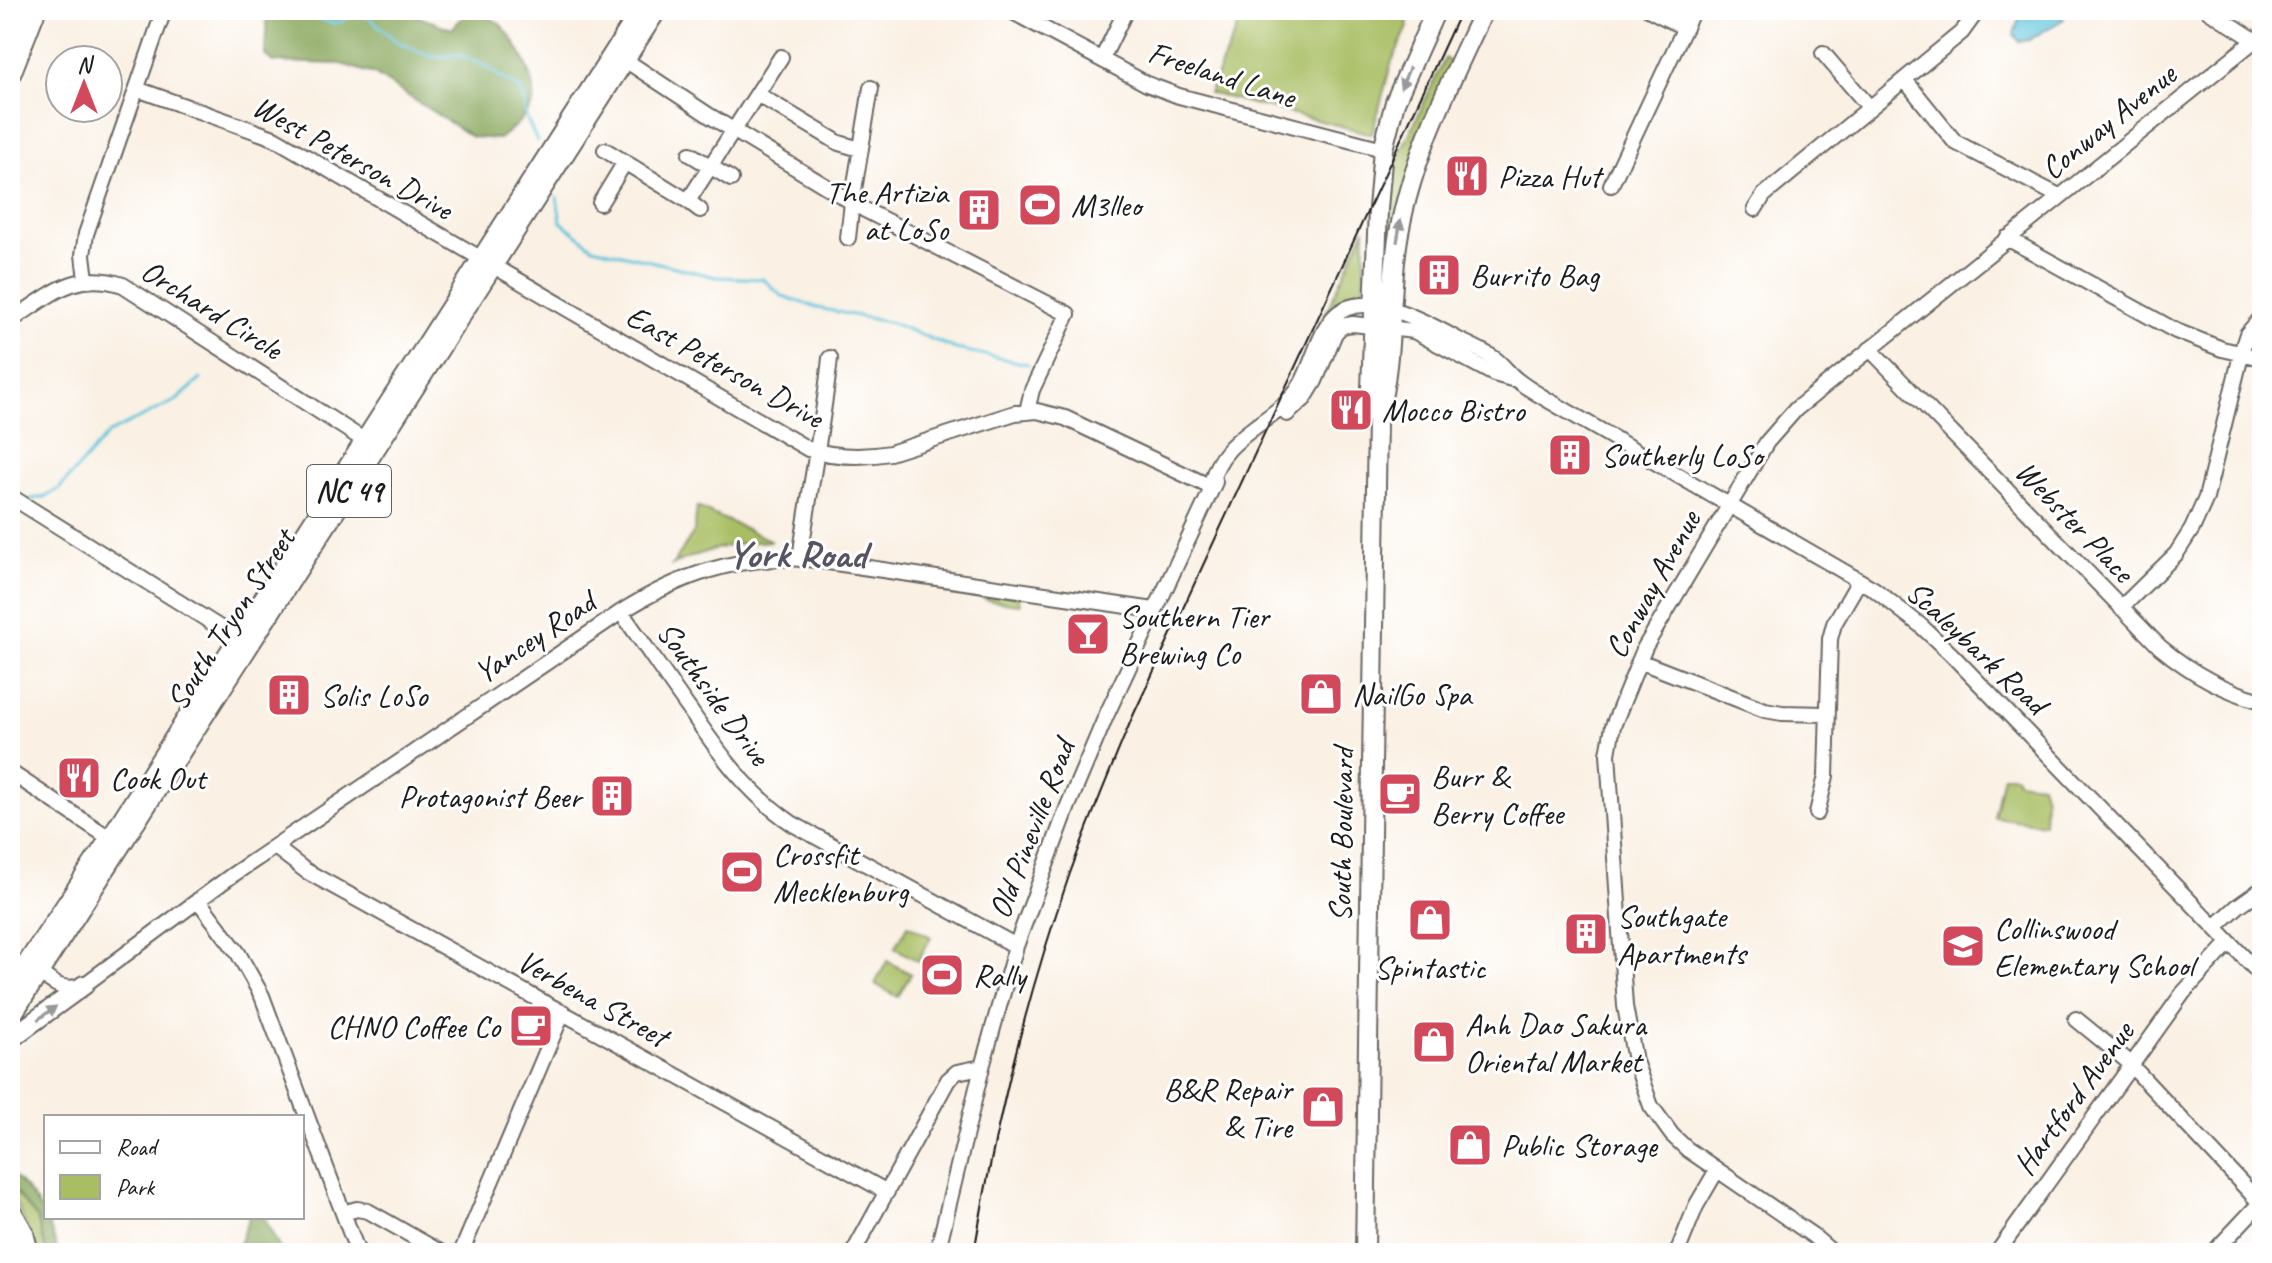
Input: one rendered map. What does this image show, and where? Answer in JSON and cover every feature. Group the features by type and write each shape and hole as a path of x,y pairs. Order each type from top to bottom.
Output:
{"highway":[{"path":"10,74 35,10"},
{"path":"10,1210 23,1233 28,1253"}],"main road":[{"name":"South Tryon Street","path":"10,1018 33,967 619,56 629,16 657,10"},
{"name":"South Boulevard","path":"1365,1253 1377,418 1385,390 1383,149 1395,102 1436,10"},
{"name":"South Boulevard","path":"1382,317 1411,184 1448,89 1484,10"},
{"name":"South Tryon Street","path":"115,842 238,639 371,444"},
{"name":"South Tryon Street","path":"10,989 33,967"},
{"path":"10,1039 84,985"}],"street":[{"path":"10,321 66,286 86,279 83,255 86,234 164,10"},
{"name":"Freeland Lane","path":"1009,10 1147,84 1179,96 1383,149"},
{"path":"1102,59 1126,10"},
{"path":"1650,10 1685,28"},
{"path":"1611,185 1693,10"},
{"path":"1755,209 1764,195 1962,32 1978,10"},
{"path":"2208,10 2258,42"},
{"name":"Conway Avenue","path":"1833,1253 1672,1135 1651,1106 1635,1061 1625,1006 1608,754 1613,726 1639,661 1728,506 1781,425 1796,409 2059,196 2258,42"},
{"path":"1823,53 1870,108"},
{"path":"619,56 852,202 1068,314 1032,390 1027,411"},
{"path":"605,150 694,205 710,166 781,57"},
{"path":"1905,80 1955,142 2059,196"},
{"path":"848,238 871,88"},
{"name":"West Peterson Drive","path":"137,89 274,138 487,262"},
{"path":"757,94 839,143 860,149"},
{"path":"690,154 731,179"},
{"path":"600,203 625,162"},
{"path":"2007,238 2176,331 2198,341 2262,358"},
{"name":"East Peterson Drive","path":"487,262 734,408 815,451 854,456 890,453 1027,411 1051,413 1211,487"},
{"name":"Orchard Circle","path":"86,279 110,281 135,291 371,444"},
{"name":"Scaleybark Road","path":"1382,317 1424,321 1495,359 1516,380 1859,581 1898,607 1951,654 2262,976"},
{"name":"Old Pineville Road","path":"937,1253 982,1067 1016,946 1068,806 1211,487 1242,447 1304,399 1335,333 1342,326 1382,317"},
{"path":"2121,608 2170,561 2192,529 2206,498 2247,334 2262,317"},
{"name":"Webster Place","path":"1870,349 2121,608 2178,662 2215,684 2262,701"},
{"path":"800,559 815,451 822,429 830,358"},
{"path":"10,496 238,639"},
{"name":"Yancey Road","path":"84,985 198,900 621,612 661,588 701,571 755,560 800,559 1154,610"},
{"path":"1817,813 1826,776 1830,639 1834,624 1859,581"},
{"name":"Southside Drive","path":"621,612 724,761 770,808 802,829 1016,946"},
{"path":"1639,661 1765,710 1826,714"},
{"path":"10,772 115,842"},
{"name":"Verbena Street","path":"275,847 306,871 887,1192"},
{"path":"2215,927 2262,889"},
{"path":"198,900 238,953 262,996 358,1253"},
{"name":"Hartford Avenue","path":"1997,1253 2183,993 2229,943"},
{"path":"33,967 63,989 84,985"},
{"path":"461,1253 563,1012"},
{"path":"2076,1019 2131,1066 2261,1204 2213,1253"},
{"path":"853,1253 948,1080 957,1072 982,1067"},
{"path":"1677,1253 1696,1206 1717,1170"},
{"path":"343,1213 357,1209 368,1211 442,1253"}],"green space":[{"path":"267,10 403,11 452,29 467,12 490,18 503,27 524,58 533,83 533,103 523,118 499,139 472,137 374,74 341,64 273,62 265,55"},
{"path":"1245,10 1406,11 1408,27 1392,61 1372,134 1209,93"},
{"path":"1445,58 1450,62 1389,252 1385,252 1386,183"},
{"path":"1365,228 1364,288 1361,295 1308,351"},
{"path":"697,507 772,541 720,548 672,565 694,532"},
{"path":"977,590 1019,597 1020,604 984,599 973,593"},
{"path":"2003,775 2015,775 2017,781 2041,784 2045,797 2044,824 1994,817"},
{"path":"908,925 931,937 918,961 895,948"},
{"path":"887,961 911,974 898,997 875,984"},
{"path":"10,1174 40,1209 58,1253 47,1253 37,1218 10,1186"},
{"path":"10,1186 37,1218 47,1253 36,1253 18,1207 10,1199"},
{"path":"248,1219 265,1219 282,1253 240,1253 239,1244"}],"water":[{"path":"2022,10 2059,10 2064,19 2029,40 2019,42 2014,34"}],"waterway":[{"path":"305,10 334,23 344,20 351,10"},
{"path":"352,10 371,19 397,42 432,57 459,55 478,62 521,90 527,120 537,141"},
{"path":"557,197 561,222 593,247 716,277 763,279 782,296 818,308 892,323 956,349 1028,364"},
{"path":"31,499 45,497 59,489 109,433 177,400 201,379"}],"tram line":[{"path":"974,1253 1002,1110 1026,1016 1053,922 1091,817 1132,718 1461,10"}],"place":[{"name":"Pizza Hut","path":"1467,176"},
{"name":"M3lleo","path":"1040,205"},
{"name":"The Artizia at LoSo","path":"979,210"},
{"name":"Burrito Bag","path":"1439,275"},
{"name":"Mocco Bistro","path":"1351,410"},
{"name":"Southerly LoSo","path":"1570,455"},
{"name":"Southern Tier Brewing Co","path":"1088,634"},
{"name":"NailGo Spa","path":"1321,694"},
{"name":"Solis LoSo","path":"289,695"},
{"name":"Cook Out","path":"79,778"},
{"name":"Burr & Berry Coffee","path":"1400,794"},
{"name":"Protagonist Beer","path":"612,796"},
{"name":"Crossfit Mecklenburg","path":"742,872"},
{"name":"Spintastic","path":"1430,920"},
{"name":"Southgate Apartments","path":"1586,934"},
{"name":"Collinswood Elementary School","path":"1963,946"},
{"name":"Rally","path":"942,975"},
{"name":"CHNO Coffee Co","path":"531,1026"},
{"name":"Anh Dao Sakura Oriental Market","path":"1434,1042"},
{"name":"B&R Repair & Tire","path":"1323,1107"},
{"name":"Public Storage","path":"1470,1145"}],"district":[{"name":"York Road","path":"797,553"}]}
